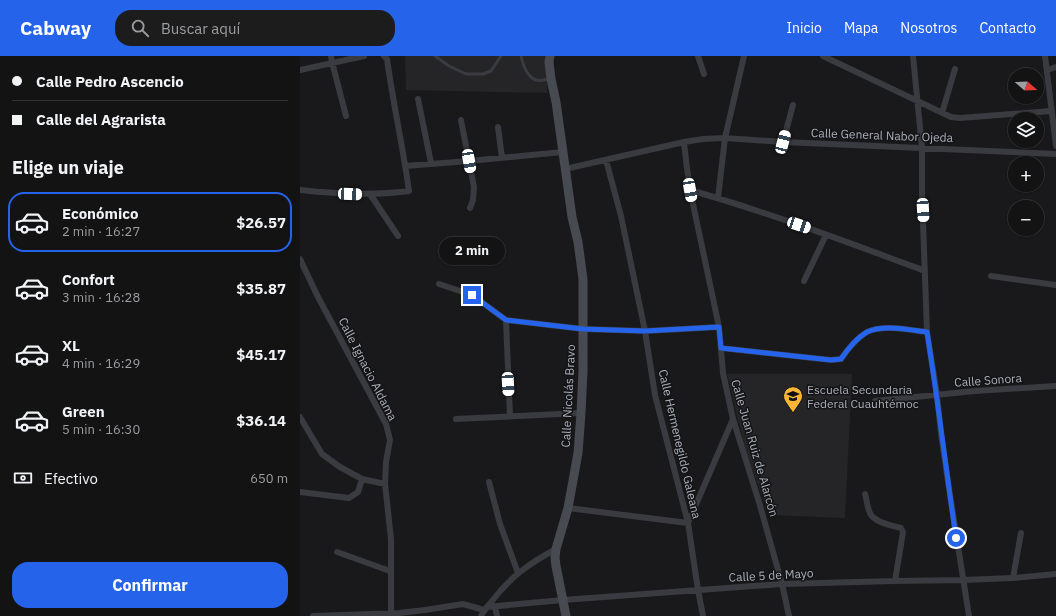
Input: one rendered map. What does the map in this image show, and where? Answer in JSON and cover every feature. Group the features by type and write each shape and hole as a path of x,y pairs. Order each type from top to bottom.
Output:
{"street":[{"path":"300,70 332,59 364,56"},
{"path":"300,190 370,194 408,191 387,59 384,56"},
{"name":"Calle Nicolás Bravo","path":"550,56 549,62 551,79 556,102 572,217 578,242 582,272 583,371 578,453 568,508 556,549 556,566 566,616"},
{"path":"698,56 704,74"},
{"path":"718,198 725,138 744,56"},
{"path":"823,56 950,117 960,118 1051,111"},
{"path":"913,56 922,148 922,194 927,332 968,616"},
{"path":"1045,56 1056,146"},
{"path":"332,59 346,116"},
{"path":"1047,70 1056,67"},
{"path":"942,113 955,69"},
{"path":"418,99 431,163"},
{"path":"783,142 793,105"},
{"path":"461,120 474,186 473,200 470,208"},
{"path":"498,126 502,158"},
{"name":"Calle General Nabor Ojeda","path":"566,169 684,142 725,138 1056,154"},
{"name":"Calle Juan Ruiz de Alarcón","path":"684,142 690,190 719,327 723,373 733,419 759,502 782,584 789,616"},
{"path":"405,166 563,152"},
{"name":"Calle Hermenegildo Galeana","path":"606,160 621,216 645,331 655,394 688,523 703,616"},
{"path":"690,190 718,198 925,270"},
{"path":"370,194 398,236"},
{"path":"804,281 826,235"},
{"name":"Calle Ignacio Aldama","path":"300,258 322,304 386,424 390,440 386,462 385,484 391,539 390,615"},
{"path":"991,276 1056,285"},
{"path":"439,284 472,295 506,320 583,329 645,331 719,327"},
{"path":"506,320 510,416"},
{"path":"721,348 831,360 841,359 850,346 868,332 883,328 898,328 927,332"},
{"name":"Calle Sonora","path":"875,401 1056,386"},
{"path":"456,419 581,413"},
{"path":"300,417 322,454 340,467 362,479 385,484"},
{"path":"568,508 688,523 733,419"},
{"path":"300,492 349,498 358,492 362,479"},
{"path":"489,482 500,524 518,573"},
{"path":"865,494 870,515 886,524 901,528 903,532 895,581"},
{"path":"1013,578 1020,533"},
{"path":"481,616 506,584 518,573 556,549"},
{"path":"337,552 390,571"},
{"name":"Calle 5 de Mayo","path":"313,616 390,615 463,604 486,608 563,600 782,584 963,580 1013,578 1056,574"},
{"path":"495,607 497,616"},
{"path":"432,609 434,616"}],"lane":[{"path":"435,56 449,66 466,74 482,74 492,71 500,56"},
{"path":"521,56 522,63 530,77 537,80 551,79"}],"shaded area":[{"path":"405,56 548,56 547,93 406,90"},
{"name":"Escuela Secundaria Federal Cuauhtémoc","path":"727,374 852,374 845,518 769,515 746,452"}],"place":[{"name":"Escuela Secundaria Federal Cuauhtémoc","path":"793,413"}],"route":[{"path":"472,295 506,320 583,329 645,331 719,327 721,348 831,360 841,359 850,346 868,332 883,328 898,328 927,332 956,538"}]}
